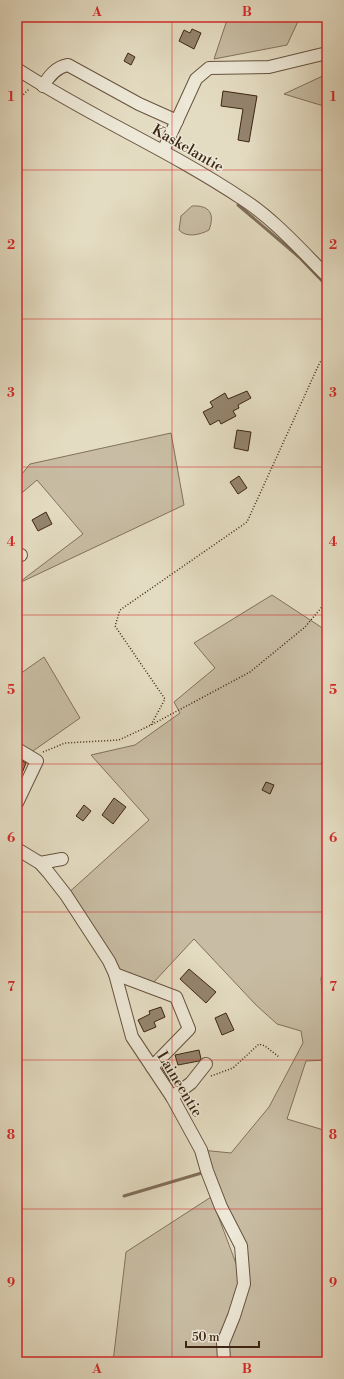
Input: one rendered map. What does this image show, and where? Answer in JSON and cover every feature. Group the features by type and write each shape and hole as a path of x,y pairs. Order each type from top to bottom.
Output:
{"street":[{"path":"163,151 196,79 209,68 269,67 327,53"},
{"path":"39,84 60,67 68,65 139,104 177,121"},
{"name":"Kaskelantie","path":"17,69 39,84 163,151 242,198 273,222 327,276"},
{"path":"17,749 37,761 17,803"},
{"name":"Laineentie","path":"17,849 40,863 66,895 109,961 115,974 132,1037 172,1097 200,1150 221,1207 241,1246 244,1284 234,1316 223,1343 224,1360 227,1362"},
{"path":"40,863 62,859"},
{"path":"115,974 176,997 189,1029 152,1068"},
{"path":"172,1097 191,1083 206,1064"}],"path":[{"path":"17,101 39,84"},
{"path":"151,724 165,699 115,626 120,610 247,522 320,362 327,357"},
{"path":"37,761 42,753 65,744 119,740 250,672 305,627 327,601"},
{"path":"191,1083 233,1068 258,1044 266,1046 279,1057"}],"shaded area":[{"path":"228,17 300,17 287,45 214,59"},
{"path":"327,74 327,107 284,94"},
{"path":"192,206 203,207 210,212 211,224 209,230 202,233 189,235 182,233 179,230 181,216"},
{"path":"171,433 184,505 17,584 83,534 37,480 17,497 17,480 30,464"},
{"path":"272,595 327,631 327,751 321,764 327,767 327,965 321,978 327,1060 306,1061 287,1119 327,1131 327,1362 113,1362 126,1252 211,1197 243,1282 241,1246 201,1150 231,1153 269,1107 303,1043 301,1031 277,1024 256,1005 194,939 153,983 115,974 66,895 149,820 91,755 135,745 180,713 174,702 215,668 194,643"},
{"path":"44,657 80,718 33,751 21,749 17,744 17,676"}],"building":[{"path":"192,29 201,33 194,49 179,41 184,30 190,33"},
{"path":"128,53 135,57 131,65 124,61"},
{"path":"223,91 257,96 249,142 238,140 243,109 221,106"},
{"path":"247,391 251,398 238,405 239,408 233,411 236,416 221,424 219,420 210,425 203,412 213,407 210,402 225,393 228,399"},
{"path":"237,430 251,432 248,451 234,448"},
{"path":"239,476 247,488 238,494 230,482"},
{"path":"46,512 52,524 38,531 32,520"},
{"path":"17,758 26,763 17,786"},
{"path":"266,782 274,785 270,794 262,790"},
{"path":"114,798 126,807 113,824 102,815"},
{"path":"84,805 91,811 83,821 76,816"},
{"path":"189,969 216,992 206,1003 180,979"},
{"path":"161,1007 165,1017 154,1022 156,1027 144,1032 138,1020 150,1014 149,1011"},
{"path":"226,1013 234,1030 222,1035 215,1018"},
{"path":"199,1050 201,1059 199,1061 178,1065 175,1055"},
{"path":"167,1064 174,1078 170,1081 162,1068"}],"waterway":[{"path":"238,205 299,257 327,286"},
{"path":"124,1196 205,1172"}]}
